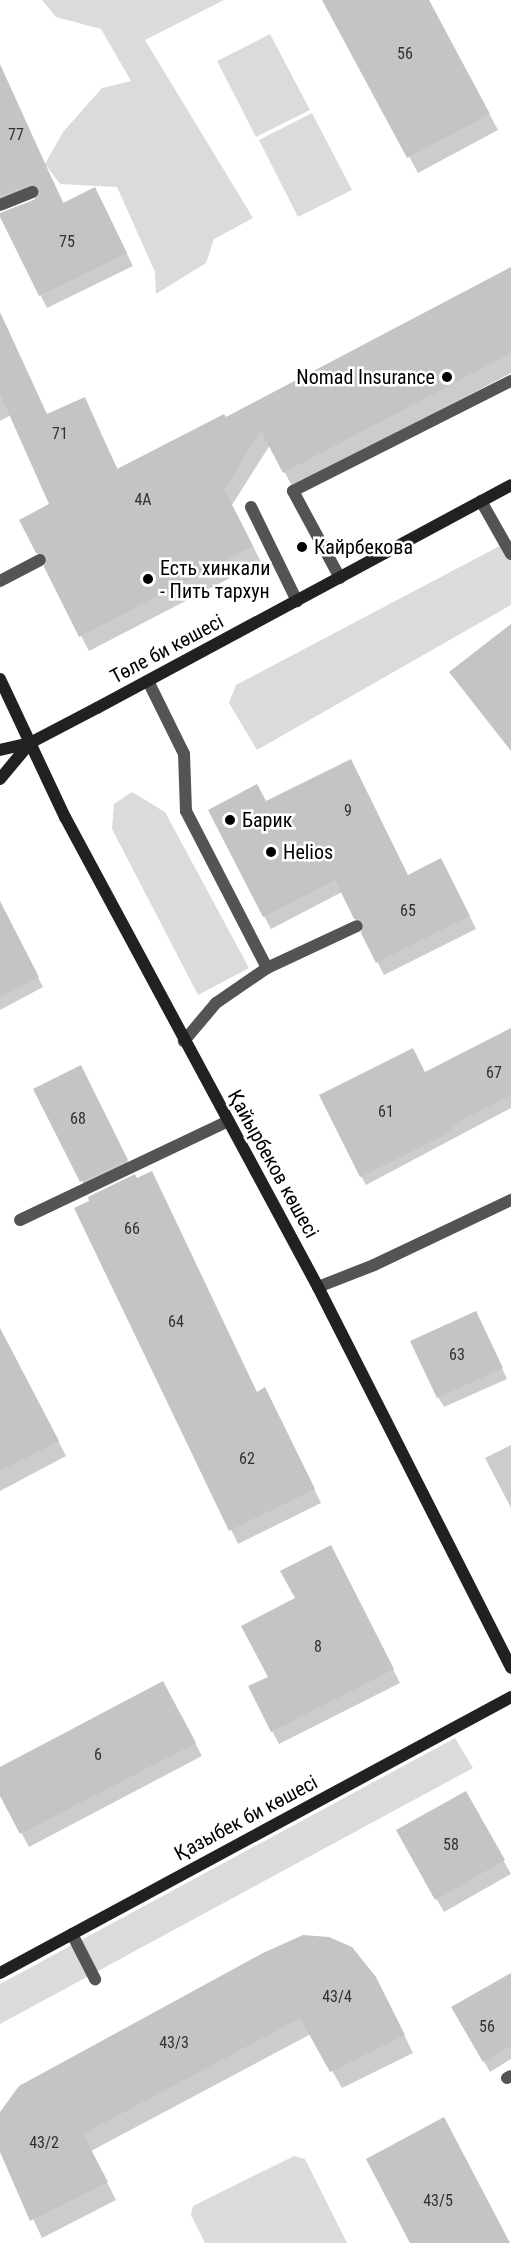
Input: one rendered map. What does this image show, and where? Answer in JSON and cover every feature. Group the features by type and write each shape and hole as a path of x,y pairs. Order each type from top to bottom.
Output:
{"main road":[{"name":"Төле би көшесі","path":"0,750 30,743 511,485"},
{"name":"Қайырбеков көшесі","path":"0,679 30,743 226,1122 318,1287 511,1668"},
{"name":"Төле би көшесі","path":"0,779 30,743"},
{"name":"Қазыбек би көшесі","path":"0,1974 511,1697"}],"lane":[{"path":"0,205 32,192"},
{"path":"340,578 293,491 511,381"},
{"path":"481,501 511,554"},
{"path":"251,507 297,601"},
{"path":"0,581 40,560"},
{"path":"148,681 184,754 186,811 267,968"},
{"path":"184,1041 216,1003 267,968 357,926"},
{"path":"20,1220 226,1122"},
{"path":"318,1287 374,1265 511,1200"},
{"path":"72,1934 95,1978"}],"shaded area":[{"path":"42,0 224,0 145,40 253,218 214,239 206,263 156,294 155,272 117,187 60,184 45,164 63,132 102,88 131,81 101,29 56,17"},
{"path":"270,34 310,110 256,137 217,61"},
{"path":"312,113 352,190 298,217 259,140"},
{"path":"511,540 511,605 257,750 229,703 236,685"},
{"path":"132,792 165,812 249,968 198,995 112,829 114,804"},
{"path":"455,1738 473,1768 0,2024 0,1984"},
{"path":"294,2156 305,2159 347,2243 205,2243 191,2215 193,2206"}],"building":[{"path":"322,0 429,0 490,114 407,158"},
{"path":"0,64 63,203 95,187 127,253 39,296 0,217 0,213 36,199 40,193 33,184 0,196"},
{"path":"511,267 511,353 283,473 261,431 224,489 253,546 79,637 44,567 48,557 36,553 19,520 49,504 0,394 0,312 47,414 85,397 117,469 224,414 226,417"},
{"path":"511,624 511,751 449,672"},
{"path":"351,759 408,875 441,858 470,916 376,963 361,933 364,922 354,919 335,880 263,917 208,810 257,784 266,801"},
{"path":"0,901 39,977 0,997"},
{"path":"511,1028 511,1095 451,1125 454,1130 360,1177 319,1095 413,1048 425,1072"},
{"path":"81,1065 128,1160 80,1182 33,1089"},
{"path":"152,1171 257,1392 265,1387 315,1489 229,1531 74,1208 89,1201 88,1197 135,1174 137,1178"},
{"path":"476,1311 503,1368 437,1398 410,1341"},
{"path":"0,1328 59,1441 0,1471"},
{"path":"331,1545 394,1669 271,1732 248,1686 268,1677 241,1626 295,1598 280,1571"},
{"path":"163,1681 196,1743 20,1834 0,1796 0,1767"},
{"path":"466,1791 505,1860 435,1900 396,1830"},
{"path":"303,1935 329,1937 352,1947 376,1977 405,2035 330,2072 300,2018 83,2134 108,2182 30,2221 0,2152 0,2112 19,2086 263,1953"},
{"path":"511,1973 511,2046 483,2062 451,2007"},
{"path":"444,2117 510,2243 410,2243 366,2159"}],"place":[{"name":"Nomad Insurance","path":"447,377"},
{"name":"Кайрбекова","path":"302,547"},
{"name":"Есть хинкали - Пить тархун","path":"148,579"},
{"name":"Барик","path":"230,820"},
{"name":"Helios","path":"271,852"}]}
